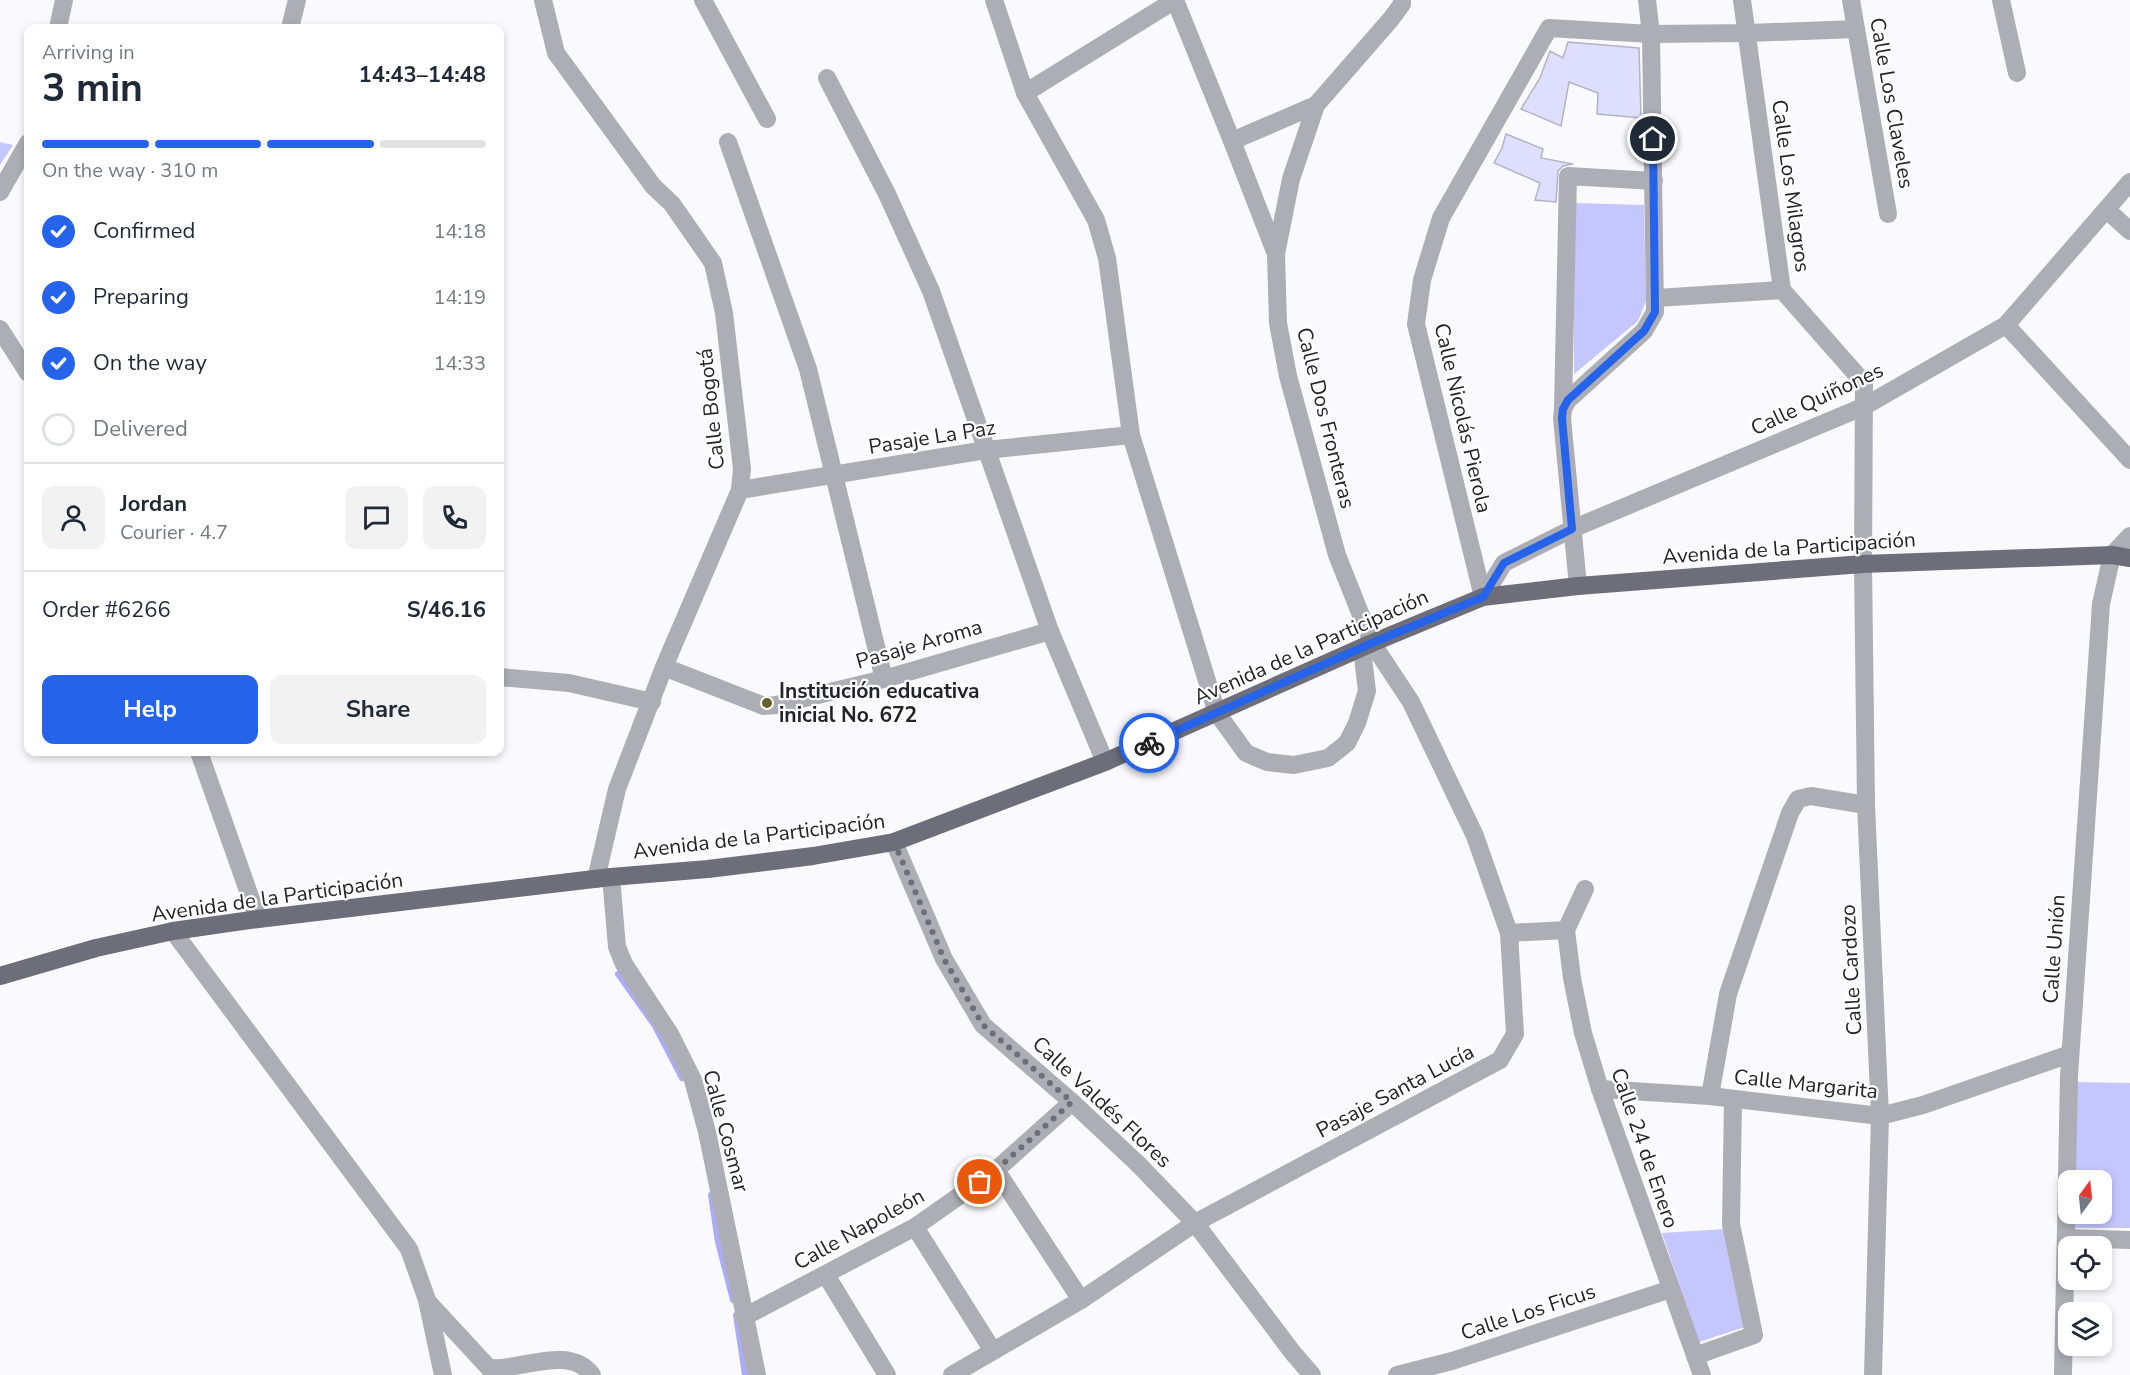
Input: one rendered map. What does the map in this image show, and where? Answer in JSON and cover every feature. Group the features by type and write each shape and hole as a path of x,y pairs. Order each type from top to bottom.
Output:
{"main road":[{"name":"Avenida de la Participación","path":"0,976 96,948 173,931 604,878 801,858 894,842 1105,762 1483,597 1578,586 1863,564 2112,555 2130,558"}],"street":[{"path":"59,24 64,0"},
{"path":"291,24 297,0"},
{"name":"Calle Bogotá","path":"543,0 556,53 653,186 672,204 713,263 724,313 742,469 740,490 664,667 617,789 604,878"},
{"path":"703,0 767,119"},
{"path":"994,0 1025,93 1096,220 1107,258 1131,435 1217,713 1246,753 1268,762 1294,765 1328,758 1347,743 1358,723 1367,691 1367,646"},
{"path":"1025,93 1175,0"},
{"name":"Calle Dos Fronteras","path":"1175,0 1276,254 1278,323 1288,376 1337,555 1367,646"},
{"path":"1276,254 1292,179 1316,105 1391,19 1402,4 1402,0"},
{"path":"1563,409 1568,400 1644,331 1655,312 1651,34 1647,0"},
{"name":"Calle Los Milagros","path":"1742,0 1782,290 1864,383 1863,564"},
{"name":"Calle Los Claveles","path":"1851,0 1888,214"},
{"path":"2001,0 2017,72"},
{"name":"Calle Nicolás Pierola","path":"1483,597 1416,324 1422,280 1441,218 1549,28 1651,34"},
{"path":"1651,34 1856,29"},
{"path":"827,78 887,194 931,291 1050,631 1105,762"},
{"path":"1232,141 1316,105"},
{"path":"728,142 808,369 884,679"},
{"path":"0,192 24,150"},
{"path":"1578,586 1562,418 1568,176 1654,181"},
{"name":"Calle Quiñones","path":"1483,597 1504,563 1572,529 1865,406 2006,325 2130,182"},
{"path":"2107,210 2130,231"},
{"path":"1656,298 1782,290"},
{"path":"2006,325 2130,460"},
{"path":"0,329 24,367"},
{"name":"Pasaje La Paz","path":"740,490 986,450 1131,435"},
{"path":"2112,555 2130,536"},
{"name":"Calle Unión","path":"2066,1236 2070,1054 2101,604 2112,555"},
{"name":"Calle Cardozo","path":"1863,564 1866,805 1880,1116 1873,1375"},
{"name":"Pasaje Aroma","path":"664,667 764,706 776,705 884,679 1050,631"},
{"path":"1367,646 1411,702 1475,836 1509,933 1566,930 1585,889"},
{"path":"504,677 569,683 652,702"},
{"path":"200,756 258,919"},
{"path":"1710,1096 1728,994 1790,813 1798,799 1811,796 1866,805"},
{"name":"Calle Valdés Flores","path":"894,842 944,959 983,1025 1072,1102 1139,1165 1195,1223 1312,1375"},
{"name":"Calle Cosmar","path":"604,878 617,946 624,964 670,1034 693,1080 707,1132 757,1375"},
{"name":"Calle 24 de Enero","path":"1566,930 1572,978 1583,1033 1600,1089 1702,1375"},
{"path":"173,931 409,1249 427,1300 443,1375"},
{"name":"Pasaje Santa Lucía","path":"952,1375 1081,1300 1195,1223 1500,1060 1515,1034 1509,933"},
{"name":"Calle Margarita","path":"1600,1089 1710,1096 1880,1116 1923,1105 2070,1054"},
{"path":"1695,1356 1754,1335 1731,1224 1733,1100"},
{"name":"Calle Napoleón","path":"744,1317 915,1227 996,1170 1072,1102"},
{"path":"996,1170 1081,1300"},
{"path":"915,1227 993,1351"},
{"path":"2112,1239 2130,1240"},
{"path":"826,1275 887,1375"},
{"name":"Calle Los Ficus","path":"1397,1375 1456,1368 1671,1289"},
{"name":"Calle Unión","path":"2063,1375 2065,1290"},
{"path":"427,1300 489,1368 502,1370 561,1359 576,1362 592,1375"}],"shaded area":[{"path":"0,142 13,145 0,165"},
{"path":"1574,203 1644,205 1646,301 1638,321 1574,374"},
{"path":"2076,1082 2130,1083 2130,1228 2073,1228 2073,1224 2112,1224 2112,1170 2074,1170"},
{"path":"1725,1229 1748,1326 1699,1342 1662,1233"}],"building":[{"path":"1568,42 1639,48 1641,118 1597,114 1598,93 1569,82 1561,126 1521,109 1540,78 1550,51 1563,58"},
{"path":"1506,134 1543,149 1541,158 1573,164 1563,166 1558,171 1556,202 1535,200 1540,183 1494,163"}],"waterway":[{"path":"618,974 655,1026 682,1078"},
{"path":"711,1195 718,1242 733,1300"},
{"path":"736,1315 745,1375"}],"way so far":[{"path":"980,1182 1072,1102 983,1025 944,959 894,842 1149,743"}],"place":[{"name":"Institución educativa inicial No. 672","path":"767,703"}],"route":[{"path":"1149,743 1372,643 1483,597 1504,563 1572,529 1563,409 1568,400 1644,331 1655,312 1653,139"}]}
